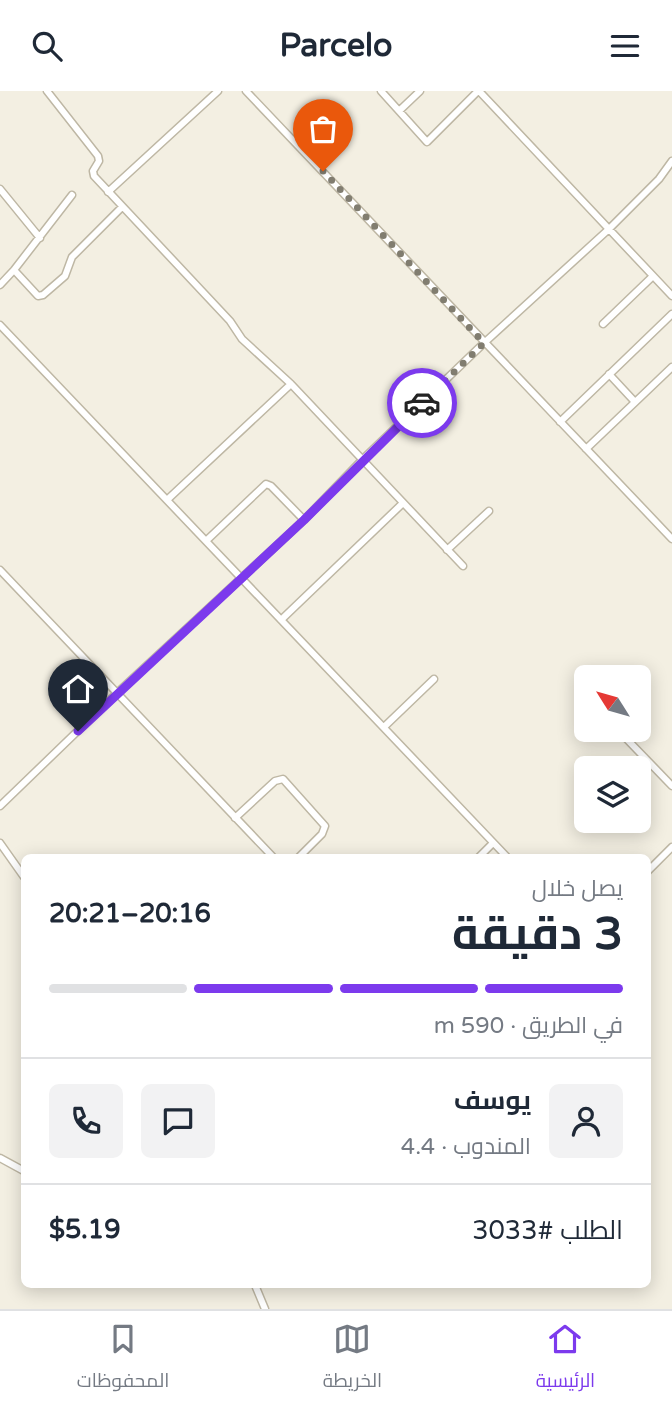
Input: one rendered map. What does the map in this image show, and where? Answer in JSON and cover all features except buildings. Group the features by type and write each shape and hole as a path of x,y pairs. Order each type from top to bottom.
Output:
{"street":[{"path":"47,91 98,156 99,161 93,174 122,208 230,321 242,339 291,384 463,566"},
{"path":"108,192 218,91"},
{"path":"246,91 672,539"},
{"path":"382,91 427,142 481,92 672,296"},
{"path":"399,111 420,91"},
{"path":"0,806 304,520 363,459 484,343 609,229 659,179 672,161"},
{"path":"0,188 40,238"},
{"path":"1,282 14,270 72,195"},
{"path":"14,270 41,296 66,273 72,257 122,208"},
{"path":"603,324 653,276"},
{"path":"560,422 672,314"},
{"path":"0,325 504,854"},
{"path":"586,449 672,367"},
{"path":"609,374 635,403"},
{"path":"168,499 291,384"},
{"path":"207,540 266,484 304,520"},
{"path":"281,620 403,503"},
{"path":"447,550 489,511"},
{"path":"0,570 270,854"},
{"path":"384,727 434,679"},
{"path":"630,742 672,786"},
{"path":"235,817 275,781 284,779 325,826 322,834 302,854"},
{"path":"0,843 21,873"},
{"path":"482,854 493,843"},
{"path":"651,868 672,847"},
{"path":"0,1158 21,1169"},
{"path":"256,1288 265,1309"}],"way so far":[{"path":"323,171 484,343 422,403"}],"route":[{"path":"78,731 304,520 422,403"}]}
